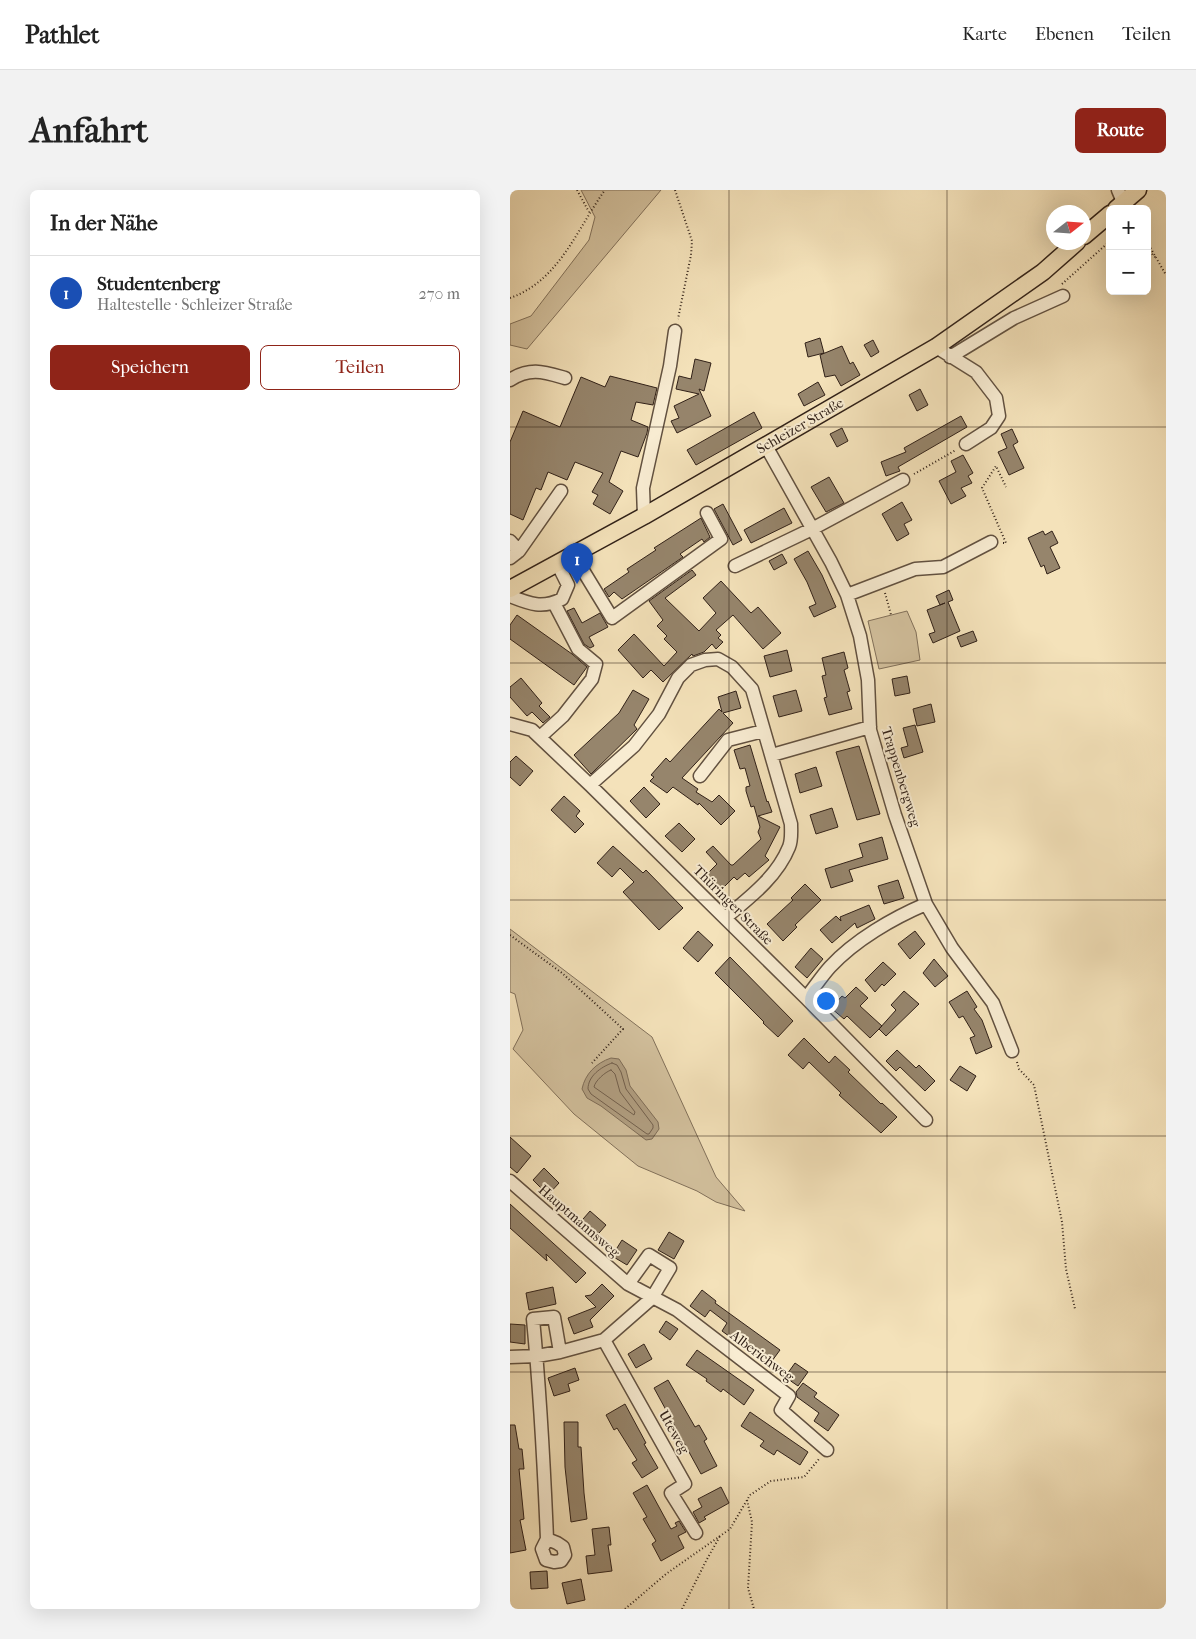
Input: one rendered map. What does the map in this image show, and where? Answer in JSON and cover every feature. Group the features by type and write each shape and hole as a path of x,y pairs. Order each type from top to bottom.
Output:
{"main road":[{"path":"1119,200 1138,190"},
{"path":"1091,230 1106,217"},
{"name":"Schleizer Straße","path":"510,589 644,516 936,347 1043,272 1068,250"}],"street":[{"path":"950,357 1014,318 1063,296"},
{"path":"644,516 643,488 670,366 675,331"},
{"path":"936,347 976,372 996,398 998,416 991,428 966,444"},
{"path":"510,380 520,374 541,371 565,378"},
{"name":"Trappenbergweg","path":"766,446 831,562 847,595 860,636 868,680 870,727 895,815 926,904 952,948 993,1003 1012,1051"},
{"path":"735,566 812,529 903,480"},
{"path":"515,555 562,491"},
{"path":"573,554 612,618 721,539 707,513"},
{"path":"510,541 515,555"},
{"path":"847,595 915,569 943,567 991,542"},
{"path":"510,596 530,604 550,605 562,598 568,585 557,563"},
{"path":"540,737 563,716 592,679 596,664 578,649 554,603"},
{"path":"590,785 634,746 659,714 678,678 691,665 705,660 718,659 732,667 752,689 792,824 790,846 776,869 758,890 725,918"},
{"name":"Thüringer Straße","path":"510,724 532,730 540,737 806,998 926,1120"},
{"path":"772,755 870,727"},
{"path":"700,776 728,740 763,731"},
{"path":"806,998 831,966 870,934 902,914 926,904"},
{"name":"Hauptmannsweg","path":"510,1181 628,1284 652,1298"},
{"path":"510,1357 536,1356 560,1352 604,1340 652,1298 670,1268 649,1255 628,1284"},
{"name":"Alberichweg","path":"652,1298 677,1310 789,1396 781,1410 827,1450"},
{"path":"547,1539 544,1451 533,1319 554,1317 560,1352"},
{"name":"Uteweg","path":"604,1340 686,1484 672,1492 696,1533"}],"path":[{"path":"576,190 589,212"},
{"path":"510,298 526,291 553,269 566,253 589,212 605,190"},
{"path":"675,190 692,241 691,255 675,331"},
{"path":"1044,304 1069,276 1106,244"},
{"path":"1151,249 1166,275"},
{"path":"1148,250 1158,260"},
{"path":"903,480 966,444"},
{"path":"991,542 1006,543 982,488 996,466 1006,486"},
{"path":"882,581 891,615"},
{"path":"510,935 562,973 623,1029 592,1063"},
{"path":"1012,1051 1019,1069 1034,1084 1062,1222 1066,1269 1075,1309"},
{"path":"625,1609 666,1574 730,1529 750,1495 771,1482 804,1477 827,1450"},
{"path":"747,1500 752,1522 748,1588 754,1609"},
{"path":"682,1609 720,1535"}],"shaded area":[{"path":"581,190 661,190 527,349 510,345 510,324 531,316 589,240 595,217"},
{"path":"907,611 916,632 920,660 879,669 868,621"},
{"path":"510,929 652,1037 716,1177 745,1211 716,1202 697,1191 638,1166 574,1114 513,1049 523,1030 515,994 510,992"}],"water":[{"path":"611,1058 619,1059 626,1070 630,1086 658,1122 659,1129 652,1139 646,1140 601,1106 587,1098 582,1089 592,1070"}],"building":[{"path":"820,338 824,353 808,357 805,343"},
{"path":"873,340 879,352 871,357 864,345"},
{"path":"842,346 850,364 853,362 860,375 841,386 835,375 825,377 820,355"},
{"path":"695,359 711,363 704,391 699,389 711,416 677,433 671,421 679,418 674,406 699,394 676,389 679,376 691,379"},
{"path":"610,376 657,388 653,405 636,402 631,420 648,427 647,433 638,457 621,451 609,482 623,491 610,514 593,504 598,495 592,492 603,473 575,462 567,480 548,472 541,490 536,488 523,520 510,514 510,442 523,411 560,427 581,377 605,387"},
{"path":"818,382 825,395 804,406 798,394"},
{"path":"920,389 928,405 917,411 909,395"},
{"path":"754,412 762,428 696,465 687,450"},
{"path":"961,416 967,427 898,467 900,471 886,476 881,462 906,452 904,448"},
{"path":"842,428 848,441 837,447 830,434"},
{"path":"1012,429 1018,442 1013,445 1024,468 1009,475 998,452 1007,448 1001,434"},
{"path":"963,455 973,473 968,476 972,483 961,488 966,496 951,504 939,481 956,472 951,461"},
{"path":"829,477 844,503 826,512 811,487"},
{"path":"902,502 912,520 904,524 909,534 897,541 882,514"},
{"path":"723,504 742,540 733,545 714,509"},
{"path":"784,508 792,523 751,543 744,530"},
{"path":"701,518 710,537 704,542 702,539 680,554 683,557 622,599 614,592 609,597 604,589 629,572 627,569 656,550 654,548"},
{"path":"1043,531 1045,535 1052,531 1058,543 1050,547 1060,568 1047,574 1044,565 1041,567 1028,538"},
{"path":"808,551 822,575 836,607 814,617 809,607 816,604 807,582 794,559"},
{"path":"782,554 787,563 774,570 769,561"},
{"path":"692,570 696,575 665,598 699,631 716,613 703,598 721,581 751,613 758,607 781,633 763,649 733,615 716,630 721,635 718,638 723,642 716,649 712,644 704,652 693,656 692,654 663,682 651,670 643,678 618,650 634,634 664,666 677,652 664,639 667,636 657,626 663,620 649,601"},
{"path":"949,590 953,600 948,602 960,631 933,643 929,634 935,632 927,610 940,605 936,596"},
{"path":"574,608 582,623 600,613 608,627 589,637 594,646 590,648 584,644 567,611"},
{"path":"517,615 587,667 574,685 510,639 510,625"},
{"path":"973,631 977,641 961,647 957,637"},
{"path":"787,650 792,671 770,677 764,656"},
{"path":"844,652 848,668 844,670 850,691 847,692 852,709 829,715 824,698 827,697 822,676 826,675 822,658"},
{"path":"907,676 910,693 895,696 892,679"},
{"path":"521,678 542,703 539,706 550,717 543,723 532,712 527,716 510,697 510,687"},
{"path":"633,690 649,699 634,725 637,729 591,774 574,755 619,713"},
{"path":"796,690 802,711 779,717 773,696"},
{"path":"736,691 741,708 723,713 733,723 682,778 698,789 696,792 712,802 719,795 735,811 721,825 699,803 698,805 673,787 667,793 650,781 654,777 651,775 666,758 670,762 719,709 722,712 718,697"},
{"path":"931,704 935,722 917,726 913,709"},
{"path":"915,725 923,752 904,758 901,748 908,746 903,728"},
{"path":"750,745 767,802 772,812 758,816 780,827 765,856 769,860 749,877 745,873 737,880 734,877 719,892 705,876 717,864 706,852 713,846 733,865 761,839 758,832 760,827 754,806 751,807 746,791 746,787 750,786 745,768 740,769 734,750"},
{"path":"859,746 880,814 857,820 836,752"},
{"path":"516,756 533,771 520,786 510,777 510,762"},
{"path":"816,767 822,786 800,793 795,774"},
{"path":"644,787 660,804 646,818 630,801"},
{"path":"564,796 580,811 576,816 584,824 575,833 551,810"},
{"path":"832,808 838,827 816,834 810,815"},
{"path":"679,823 695,839 682,852 665,836"},
{"path":"882,837 888,859 849,870 853,881 831,888 825,869 863,857 859,844"},
{"path":"613,846 643,873 646,870 683,908 659,930 623,892 634,882 620,868 612,877 597,863"},
{"path":"898,880 904,898 884,904 878,886"},
{"path":"805,884 821,900 795,925 797,927 783,941 767,924 793,900 791,898"},
{"path":"869,905 875,919 857,928 855,923 832,943 820,930 836,916 841,921 840,917"},
{"path":"698,931 713,945 698,962 683,948"},
{"path":"915,931 925,944 910,959 898,944"},
{"path":"811,948 823,959 807,978 795,967"},
{"path":"730,957 793,1021 778,1037 715,973"},
{"path":"934,959 948,976 935,987 923,973"},
{"path":"883,962 896,974 884,986 882,984 875,992 865,980"},
{"path":"856,987 868,998 860,1006 882,1026 870,1038 847,1016 844,1019 831,1008 842,996 845,998"},
{"path":"904,991 919,1004 886,1036 879,1029 896,1010 891,1005"},
{"path":"967,991 977,1007 974,1009 982,1020 992,1047 976,1054 970,1038 975,1036 963,1016 959,1018 949,1002"},
{"path":"804,1038 829,1063 835,1056 850,1070 848,1072 897,1117 881,1133 839,1095 841,1093 809,1062 803,1069 788,1055"},
{"path":"897,1050 916,1068 919,1065 935,1081 925,1091 900,1067 896,1071 886,1061"},
{"path":"960,1066 976,1076 967,1091 950,1080"},
{"path":"510,1137 531,1156 517,1173 510,1167"},
{"path":"544,1168 559,1183 548,1195 533,1180"},
{"path":"510,1204 586,1273 576,1283 546,1254 547,1261 510,1228"},
{"path":"590,1211 606,1225 593,1240 577,1226"},
{"path":"669,1232 684,1241 674,1259 658,1250"},
{"path":"622,1240 637,1250 627,1265 612,1256"},
{"path":"602,1284 614,1296 590,1320 593,1327 574,1334 568,1318 596,1307 585,1296 591,1295"},
{"path":"553,1287 556,1304 529,1310 526,1293"},
{"path":"702,1290 716,1301 715,1303 780,1350 769,1365 753,1353 756,1349 741,1337 737,1342 722,1331 727,1323 710,1310 705,1317 690,1306"},
{"path":"666,1321 678,1329 670,1340 659,1332"},
{"path":"510,1324 525,1325 525,1344 510,1342"},
{"path":"644,1344 652,1359 636,1368 628,1354"},
{"path":"697,1350 754,1390 744,1405 723,1389 721,1392 706,1381 707,1379 686,1365"},
{"path":"795,1363 808,1372 798,1386 785,1377"},
{"path":"575,1368 579,1380 568,1384 570,1391 554,1396 548,1378"},
{"path":"668,1380 695,1427 699,1425 707,1439 704,1441 717,1466 701,1474 654,1388"},
{"path":"803,1383 817,1393 814,1397 839,1415 828,1431 814,1421 819,1413 797,1397 796,1392"},
{"path":"625,1404 658,1468 642,1478 632,1463 637,1460 617,1428 614,1430 606,1415"},
{"path":"750,1412 808,1452 800,1465 777,1450 774,1455 760,1446 764,1441 741,1426"},
{"path":"564,1422 578,1422 578,1447 581,1447 587,1519 571,1522 565,1467"},
{"path":"510,1425 515,1425 519,1449 522,1449 524,1469 519,1469 524,1519 520,1520 526,1550 510,1553"},
{"path":"647,1485 671,1529 677,1526 675,1523 679,1521 686,1532 678,1536 684,1548 661,1561 652,1544 656,1541 643,1519 647,1517 633,1493"},
{"path":"721,1487 729,1503 704,1517 706,1519 699,1523 693,1512 702,1507 698,1499"},
{"path":"609,1527 611,1545 608,1545 612,1571 588,1574 586,1556 595,1555 592,1529"},
{"path":"547,1571 548,1588 531,1589 530,1572"},
{"path":"581,1579 585,1600 567,1604 562,1583"}],"place":[{"name":"Studentenberg","path":"577,584"}]}
